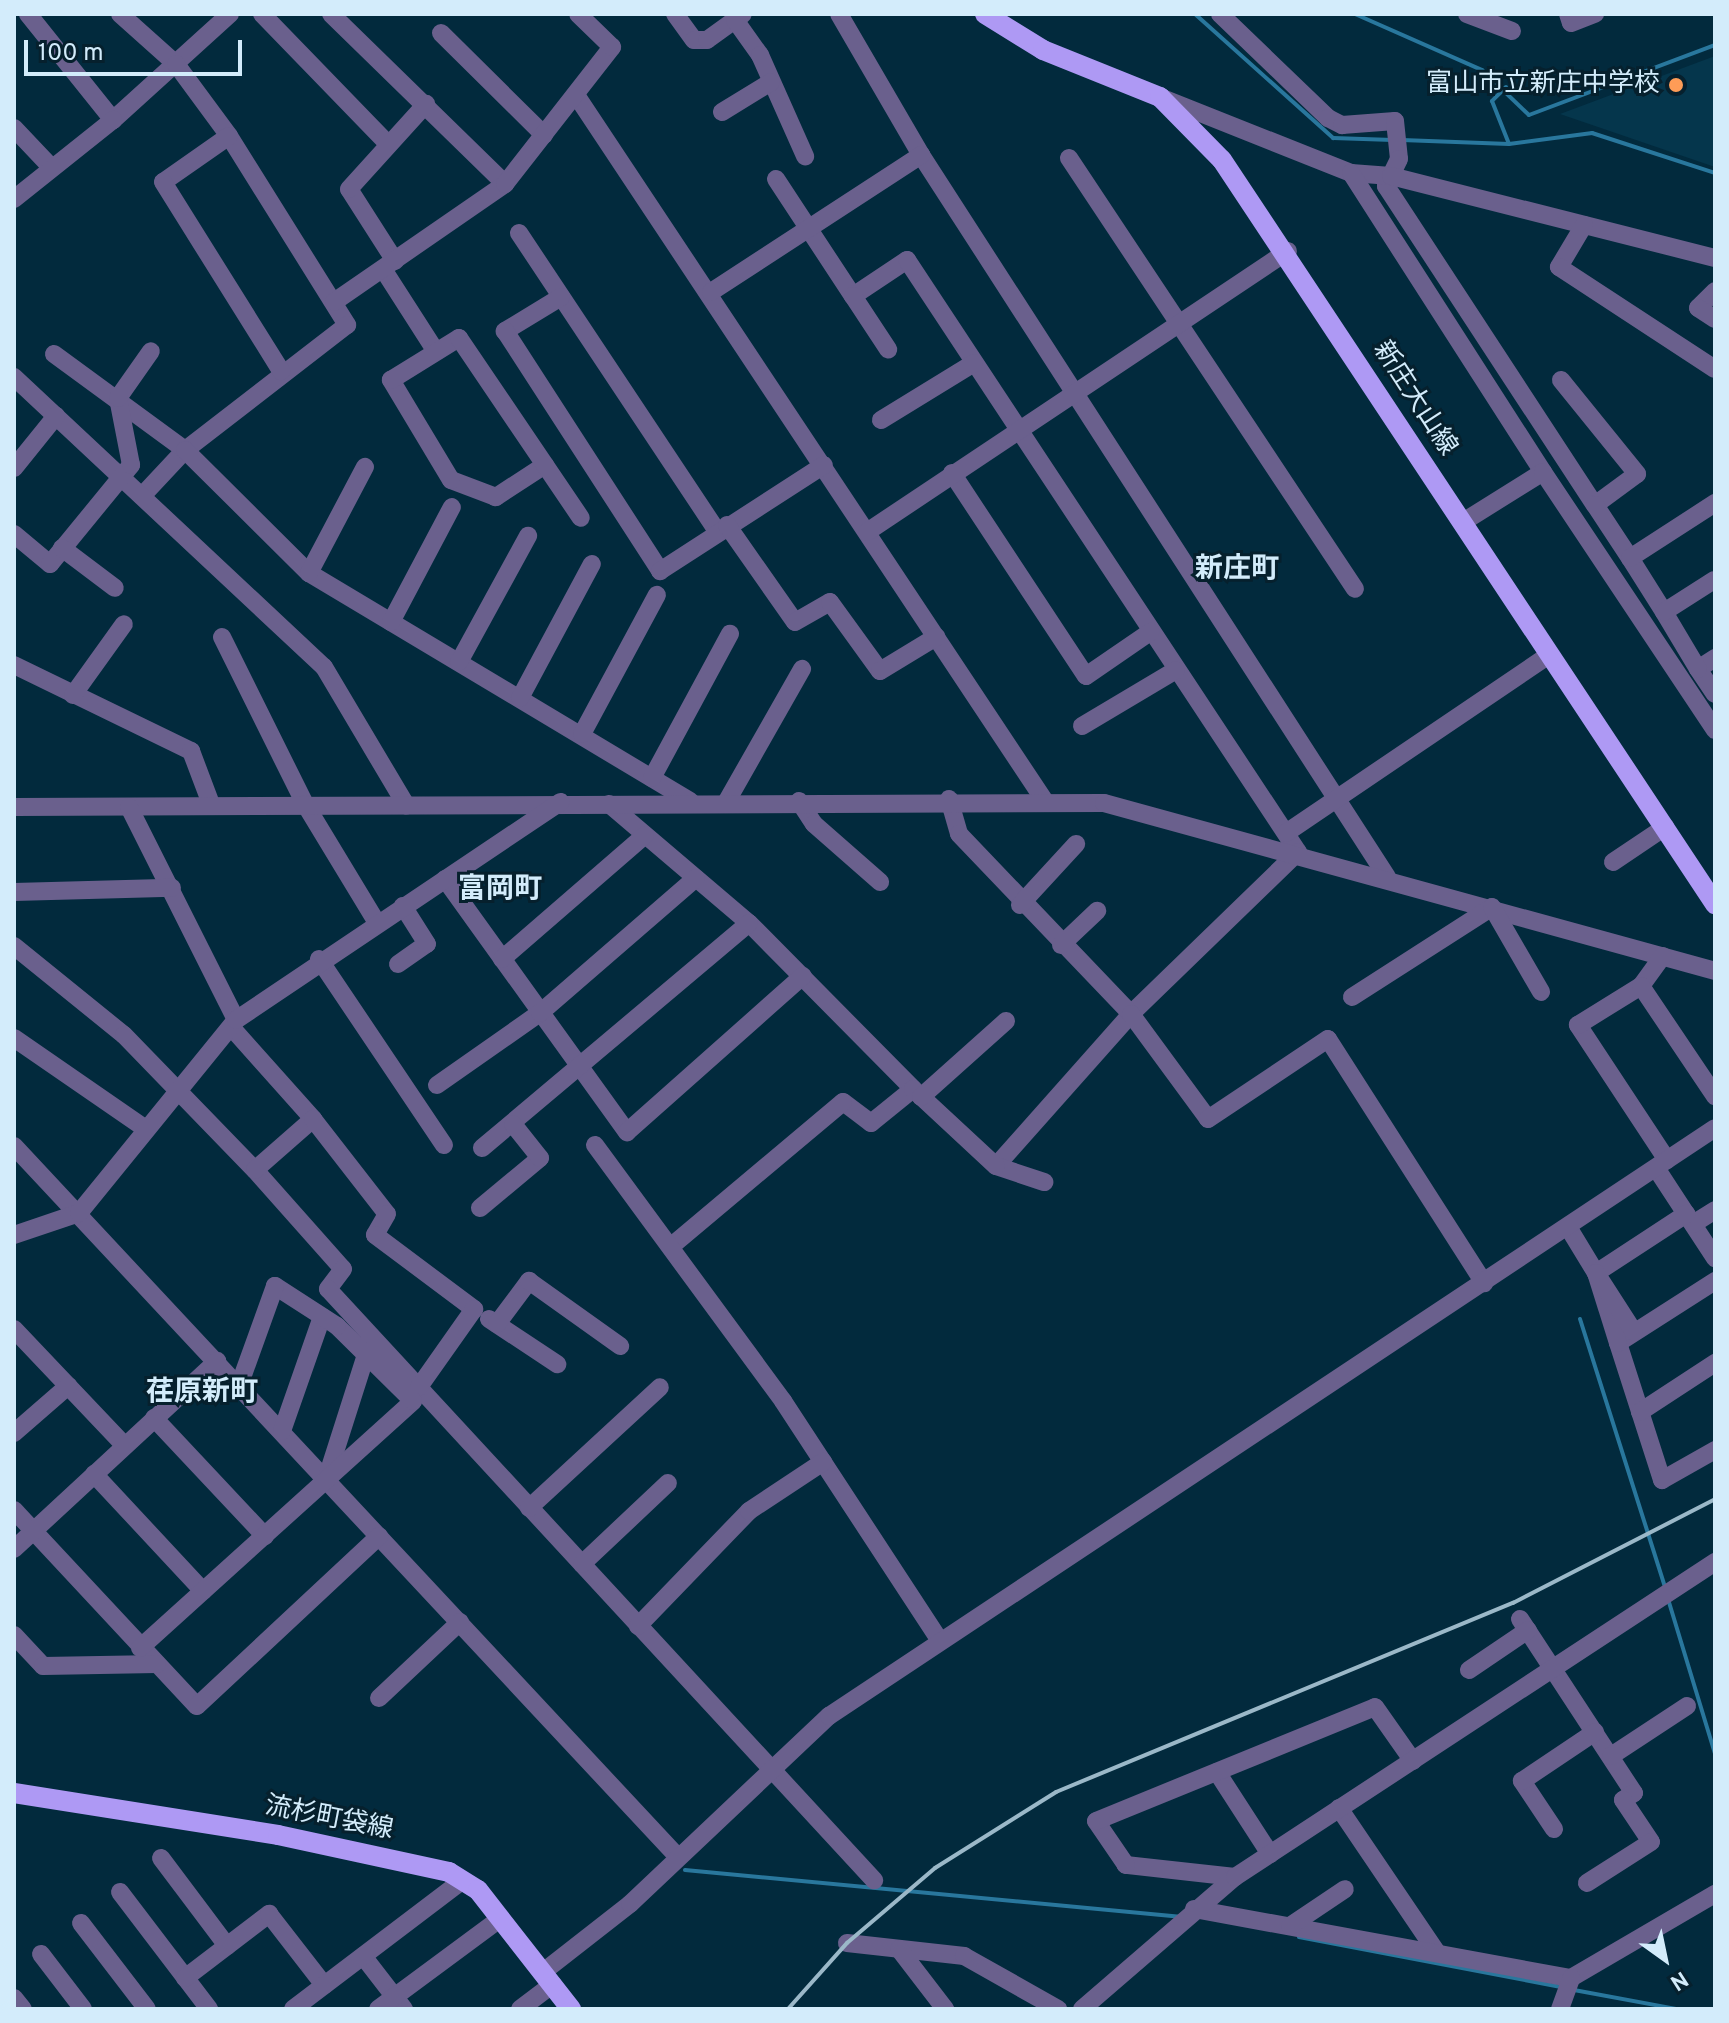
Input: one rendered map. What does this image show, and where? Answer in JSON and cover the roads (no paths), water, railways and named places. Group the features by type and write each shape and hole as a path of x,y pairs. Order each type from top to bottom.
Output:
{"main road":[{"name":"新庄大山線","path":"985,14 1043,50 1160,97 1222,160 1288,251 1549,655 1712,894"},
{"name":"流杉町袋線","path":"14,1793 278,1835 434,1866 463,1880 501,1918 571,2009"}],"street":[{"path":"28,14 113,120"},
{"path":"120,14 176,64 229,136 347,325 281,371 185,450 142,496"},
{"path":"14,199 49,165 113,120 230,14"},
{"path":"262,14 387,143"},
{"path":"331,14 505,184"},
{"path":"334,302 505,184 612,47 578,14"},
{"path":"675,14 694,40 707,40 739,17 805,156"},
{"path":"839,14 921,155 1340,796 1387,877"},
{"path":"1220,14 1328,118 1342,125 1395,121 1395,168 1386,186 1630,558 1715,694"},
{"path":"1467,14 1512,31"},
{"path":"1568,14 1571,23 1595,14"},
{"path":"441,33 544,135"},
{"path":"722,112 771,82"},
{"path":"576,95 711,292 1044,800"},
{"path":"1160,97 1249,128 1277,150 1299,150 1351,173 1395,168 1584,225 1715,258"},
{"path":"426,104 387,143 349,189 435,350"},
{"path":"14,128 49,165"},
{"path":"229,136 163,182 281,371"},
{"path":"711,292 921,155"},
{"path":"1069,158 1355,589"},
{"path":"1351,173 1543,472 1715,730"},
{"path":"776,179 888,349"},
{"path":"1584,225 1559,267 1715,369"},
{"path":"519,233 722,528 795,622 830,602 880,671 936,637"},
{"path":"867,532 1076,388 1288,251"},
{"path":"853,296 907,260 1298,852"},
{"path":"1715,291 1698,308 1715,319"},
{"path":"561,297 505,331 660,571 722,528 824,465"},
{"path":"545,465 496,497 451,480 391,380 435,350 459,338 581,518"},
{"path":"118,398 151,351"},
{"path":"54,354 185,450 309,573 690,801"},
{"path":"881,420 974,363"},
{"path":"15,380 324,667 406,805"},
{"path":"1561,380 1637,474 1595,505"},
{"path":"14,534 50,564 131,465 131,435 118,398"},
{"path":"14,468 56,416"},
{"path":"309,573 365,467"},
{"path":"1463,522 1543,472"},
{"path":"952,473 1086,676 1150,632"},
{"path":"1630,558 1715,503"},
{"path":"391,622 452,507"},
{"path":"459,662 528,536"},
{"path":"62,548 115,588"},
{"path":"520,698 592,564"},
{"path":"1664,612 1714,580"},
{"path":"582,734 657,595"},
{"path":"73,695 124,624"},
{"path":"652,778 730,634"},
{"path":"222,637 305,804 377,923"},
{"path":"1286,833 1549,655"},
{"path":"1698,669 1715,658"},
{"path":"14,665 191,751 211,804"},
{"path":"727,801 802,669"},
{"path":"1082,726 1176,670"},
{"path":"949,799 959,834 1020,905 1131,1014 1208,1119 1328,1039 1484,1283"},
{"path":"14,807 949,799 1104,803 1298,852 1715,971"},
{"path":"799,801 814,824 880,882"},
{"path":"14,1235 79,1213 234,1024 319,959 560,802"},
{"path":"609,804 749,923 917,1093 996,1166 1044,1182"},
{"path":"129,807 172,888 234,1024 387,1214 375,1235 474,1309 557,1364"},
{"path":"1613,862 1665,827"},
{"path":"502,959 645,835"},
{"path":"1020,905 1076,844"},
{"path":"996,1166 1131,1014 1298,852"},
{"path":"437,1085 540,1013 696,878"},
{"path":"445,879 580,1072 627,1132 803,976"},
{"path":"14,892 172,888"},
{"path":"398,964 427,944 403,906"},
{"path":"1492,907 1541,992"},
{"path":"1352,997 1492,907"},
{"path":"1061,945 1097,911"},
{"path":"482,1148 580,1072 749,923"},
{"path":"14,946 73,989 178,1090 255,1170 343,1269 328,1289 418,1392 874,1880"},
{"path":"1663,956 1641,986 1578,1025 1715,1258"},
{"path":"319,959 444,1145"},
{"path":"1641,986 1715,1096"},
{"path":"674,1244 843,1102 871,1123 917,1093 1006,1021"},
{"path":"14,1038 146,1129"},
{"path":"255,1170 313,1119"},
{"path":"480,1208 540,1158 513,1124"},
{"path":"520,2009 548,1978 829,1716 1715,1128"},
{"path":"595,1145 674,1244 823,1462 940,1641"},
{"path":"14,1146 240,1383 326,1480 678,1857"},
{"path":"1596,1273 1690,1219 1715,1210"},
{"path":"1568,1227 1596,1273 1626,1338 1640,1412 1662,1480 1715,1450"},
{"path":"497,1324 529,1281 620,1346"},
{"path":"1626,1338 1715,1281"},
{"path":"240,1383 275,1286 322,1317 366,1355 418,1392"},
{"path":"140,1648 326,1480 418,1392 474,1309"},
{"path":"282,1431 322,1317"},
{"path":"14,1329 125,1446"},
{"path":"326,1480 366,1355"},
{"path":"14,1549 217,1361"},
{"path":"1640,1412 1715,1363"},
{"path":"14,1433 68,1386"},
{"path":"529,1508 660,1387"},
{"path":"154,1418 265,1536"},
{"path":"638,1626 749,1511 823,1462"},
{"path":"94,1474 203,1591"},
{"path":"582,1564 668,1483"},
{"path":"14,1510 197,1706 379,1536"},
{"path":"1082,2009 1194,1909 1235,1877 1715,1562"},
{"path":"379,1698 460,1622"},
{"path":"1469,1670 1524,1625 1634,1793 1623,1800 1651,1842 1587,1883"},
{"path":"14,1635 43,1666 157,1664"},
{"path":"1611,1756 1687,1706"},
{"path":"1235,1877 1126,1865 1096,1821 1375,1707 1413,1761"},
{"path":"1554,1829 1522,1781 1595,1732"},
{"path":"1217,1772 1270,1854"},
{"path":"1339,1808 1437,1953"},
{"path":"161,1858 227,1946"},
{"path":"293,2009 463,1880"},
{"path":"1290,1926 1345,1889"},
{"path":"120,1892 209,2009"},
{"path":"1560,2009 1571,1978 1715,1894"},
{"path":"1194,1909 1571,1978"},
{"path":"185,1978 269,1914 324,1985"},
{"path":"378,2009 399,2003 501,1918"},
{"path":"81,1923 147,2009"},
{"path":"847,1943 964,1956 1058,2009"},
{"path":"899,1949 945,2009"},
{"path":"41,1954 83,2009"},
{"path":"363,1956 399,2003"},
{"path":"14,1998 23,2009"}],"waterway":[{"path":"1195,14 1333,138 1393,140"},
{"path":"1355,14 1482,70 1529,115 1715,45"},
{"path":"1506,87 1492,101 1509,144 1592,133 1715,173"},
{"path":"1402,140 1509,144"},
{"path":"1580,1319 1665,1587"},
{"path":"1668,1599 1715,1754"},
{"path":"685,1870 1180,1917"},
{"path":"1299,1937 1562,1987"},
{"path":"1574,1990 1677,2009"}],"railway":[{"path":"788,2009 847,1943 935,1868 1056,1792 1513,1603 1715,1499"}],"place":[{"name":"富山市立新庄中学校","path":"1676,85"}],"district":[{"name":"新庄町","path":"1237,570"},
{"name":"富岡町","path":"500,890"},
{"name":"荏原新町","path":"202,1393"}]}
